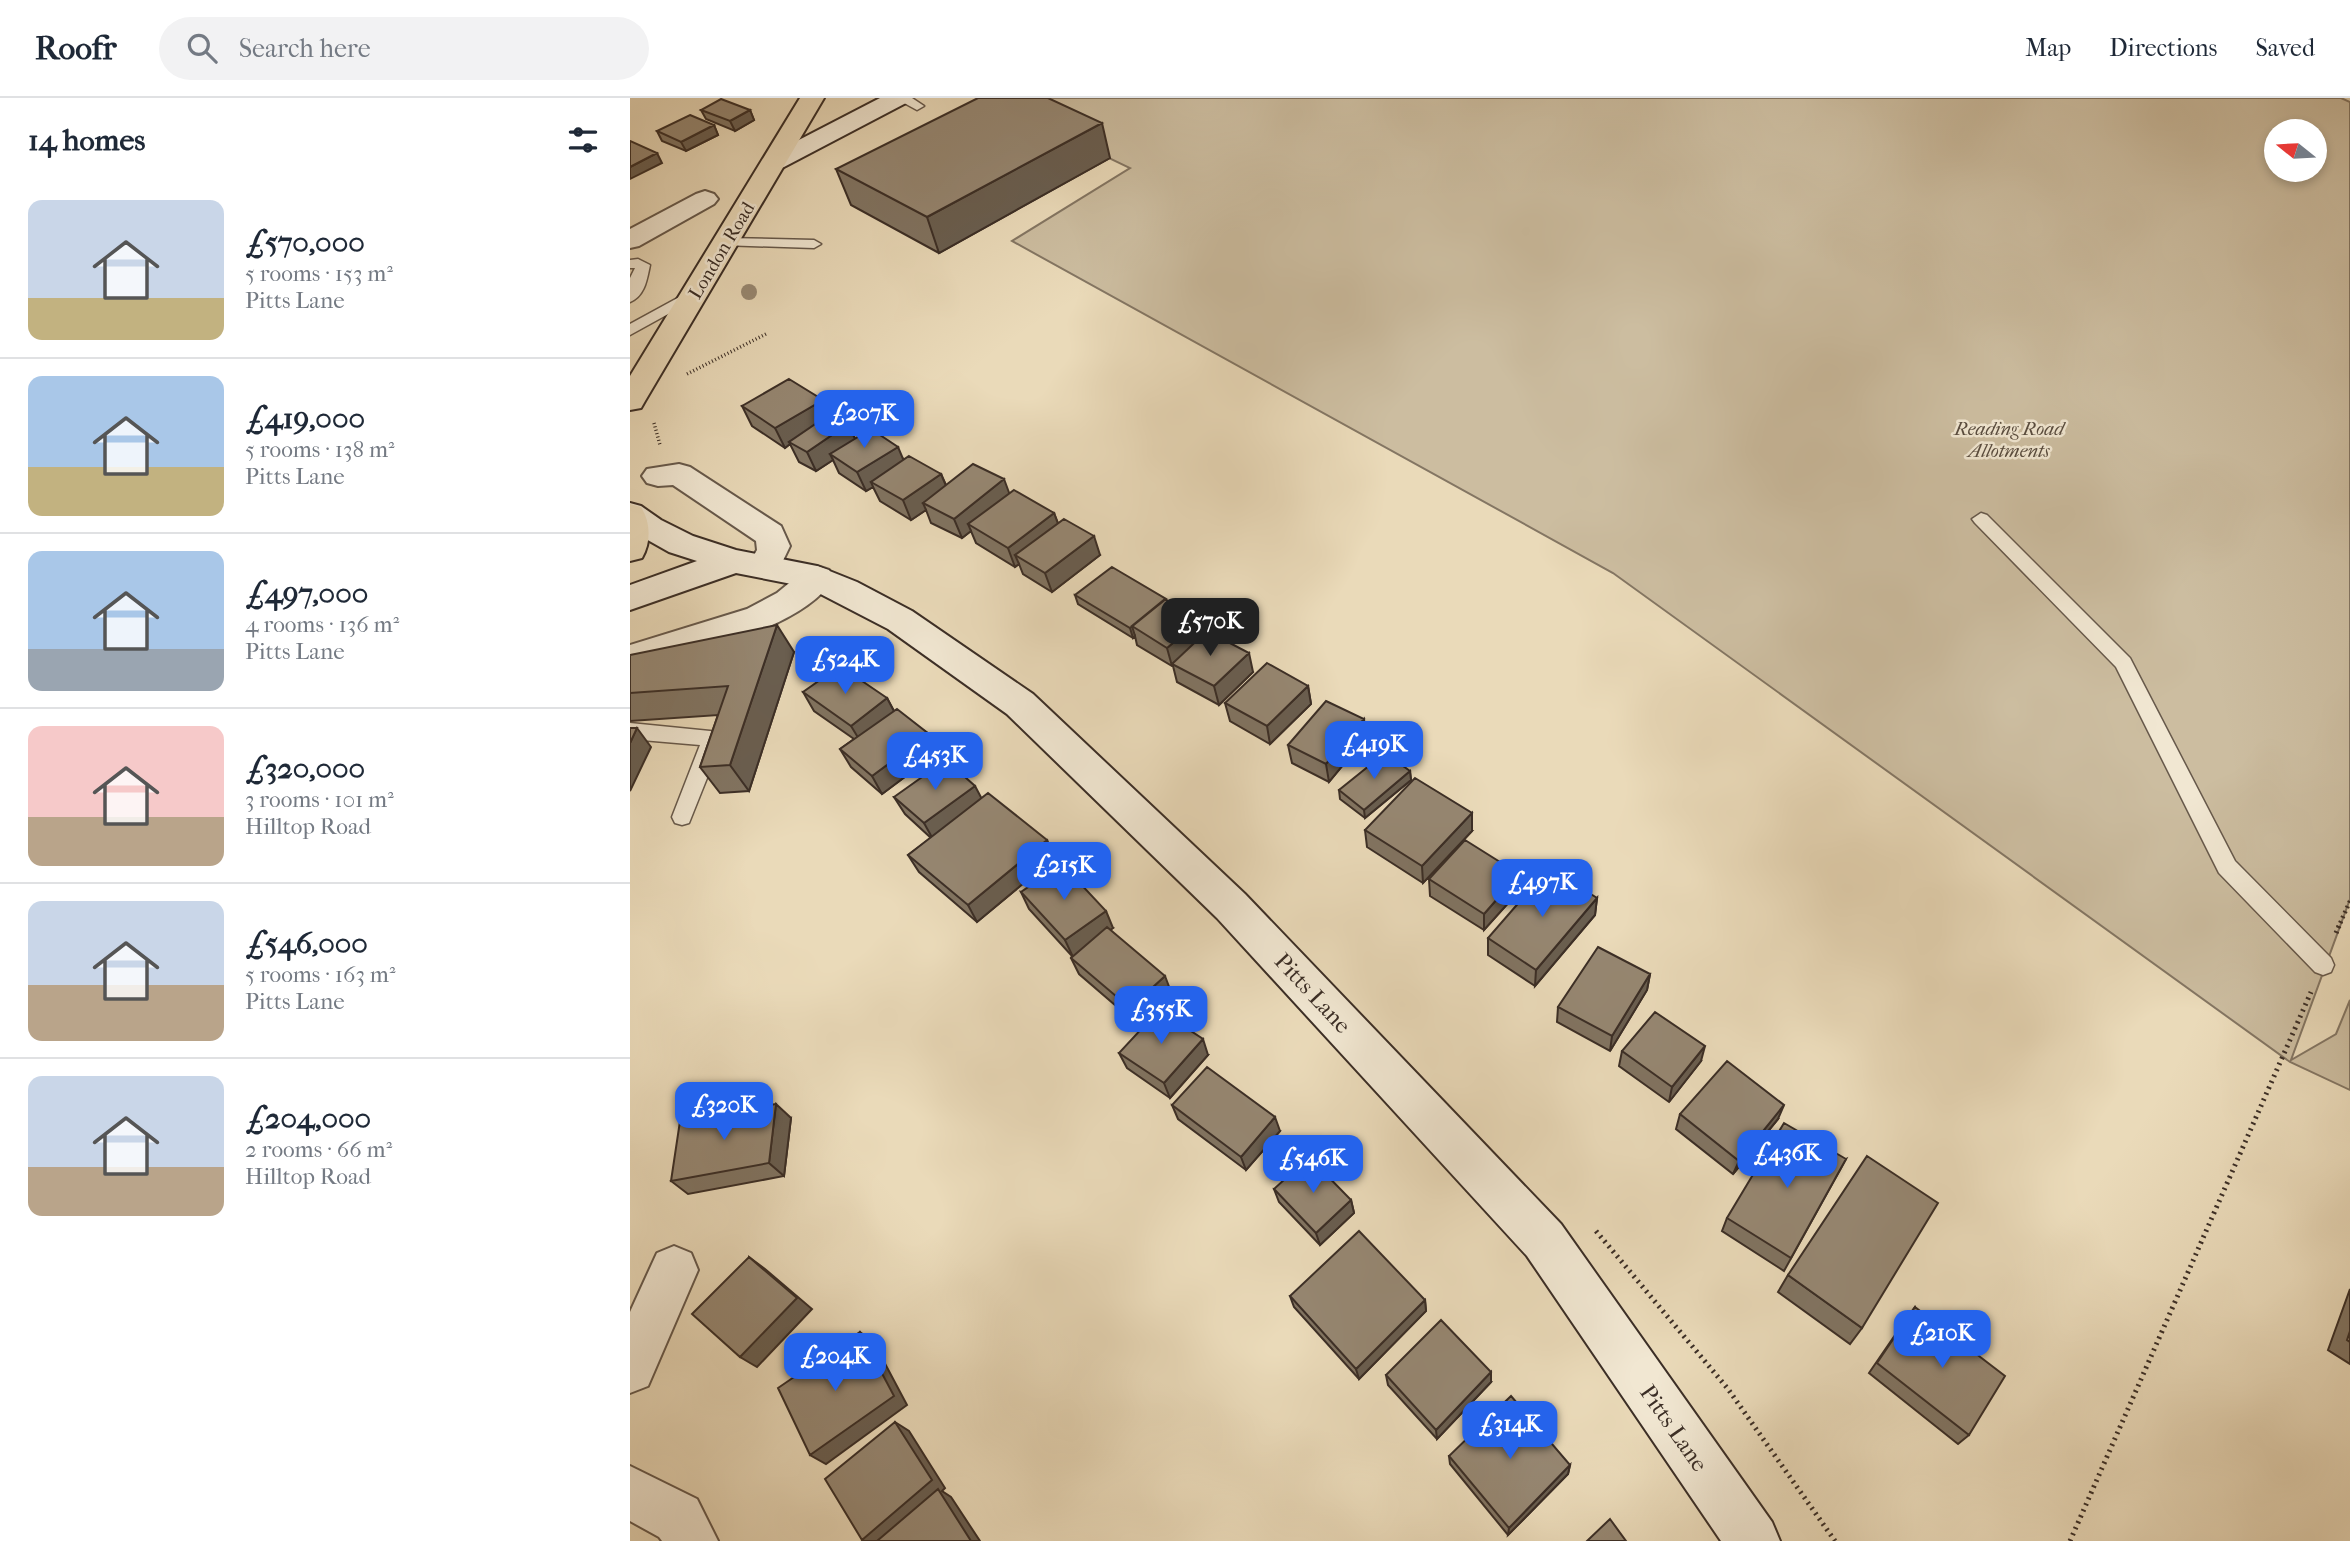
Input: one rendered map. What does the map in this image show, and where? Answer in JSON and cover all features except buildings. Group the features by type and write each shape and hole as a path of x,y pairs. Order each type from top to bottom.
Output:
{"main road":[{"name":"London Road","path":"630,401 812,98"},
{"path":"775,162 906,101"},
{"path":"630,240 705,199"},
{"path":"630,598 680,578 750,563 774,551 774,542 769,534 679,474 658,476"},
{"path":"630,514 633,530 630,550"},
{"name":"Pitts Lane","path":"630,514 664,536 750,563 817,578 900,620 1020,704 1231,906 1544,1240 1753,1541"},
{"path":"630,658 697,649 789,602 817,578"},
{"path":"630,1368 674,1270"},
{"path":"630,1492 678,1518 691,1541"}],"lane":[{"path":"726,242 814,244"},
{"path":"630,264 643,265 634,281 630,297"},
{"path":"630,330 694,294"},
{"path":"1981,519 2123,663 2227,867 2323,965"},
{"path":"630,731 713,738 682,817"}],"path":[{"path":"681,376 713,363 766,334"},
{"path":"2070,1541 2350,901"}],"green space":[{"name":"Reading Road Allotments","path":"984,98 2341,98 2350,102 2350,899 2291,1060 2336,1034 2350,1000 2350,1090 2290,1062 1613,573 1012,241 1130,168"}]}
